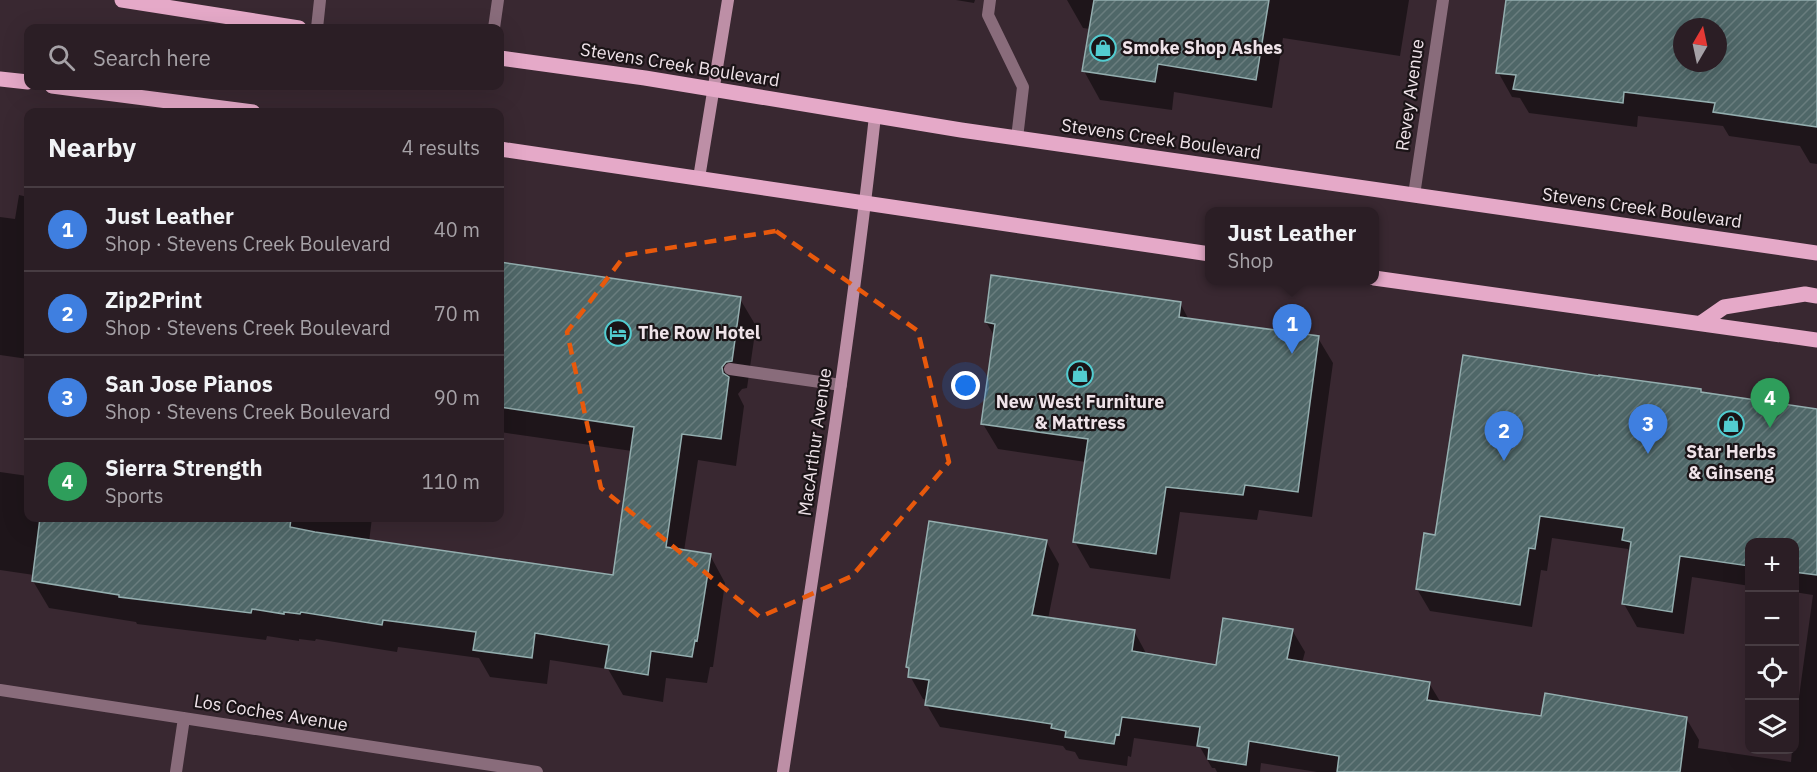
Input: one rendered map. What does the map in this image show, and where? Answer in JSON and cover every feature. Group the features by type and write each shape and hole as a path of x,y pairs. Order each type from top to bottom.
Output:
{"main road":[{"path":"122,0 274,24"},
{"name":"Stevens Creek Boulevard","path":"504,59 1017,138 1817,253"},
{"path":"0,79 24,82"},
{"path":"82,90 222,108"},
{"path":"504,149 865,205 1205,254"},
{"path":"1379,279 1817,340"},
{"path":"1701,323 1724,307 1804,294 1817,296"}],"street":[{"path":"317,24 320,0"},
{"path":"495,24 498,0"},
{"path":"699,178 728,0"},
{"path":"990,0 988,15 1023,87 1017,138"},
{"name":"Revey Avenue","path":"1414,195 1443,0"},
{"name":"MacArthur Avenue","path":"783,772 841,385 875,116"},
{"path":"730,369 841,385"},
{"name":"Los Coches Avenue","path":"0,690 537,772"},
{"path":"176,772 184,718"}],"highlighted area":[{"path":"776,231 918,331 949,462 852,576 760,617 601,488 567,332 625,255"}],"building":[{"path":"1094,0 1269,0 1256,80 1158,64 1155,82 1082,71"},
{"path":"1506,0 1817,0 1817,127 1713,112 1715,103 1624,92 1623,103 1513,89 1516,75 1496,73"},
{"path":"504,263 741,297 732,361 726,362 722,367 723,373 729,377 721,439 682,434 666,547 711,554 697,641 695,640 692,657 651,651 648,675 605,668 609,645 535,633 532,658 473,650 476,632 383,620 382,625 301,612 300,614 284,612 284,614 252,609 251,613 119,597 119,595 32,581 39,522 291,522 290,527 315,532 613,575 634,427 504,408"},
{"name":"New West Furniture & Mattress","path":"991,275 1181,302 1179,317 1319,336 1298,492 1245,485 1243,495 1166,487 1156,554 1073,542 1088,439 981,424 995,324 985,322"},
{"path":"1463,355 1701,389 1701,392 1817,409 1817,575 1799,573 1799,538 1745,538 1745,565 1680,556 1672,612 1622,604 1631,542 1622,540 1624,528 1540,516 1535,549 1529,548 1520,605 1416,589 1424,533 1435,535"},
{"path":"929,521 1047,540 1032,615 1135,630 1132,651 1216,665 1223,618 1293,629 1287,659 1430,682 1427,700 1541,716 1545,693 1687,717 1680,772 1337,772 1339,756 1249,741 1246,765 1208,759 1209,748 1197,746 1200,727 1122,717 1119,735 1116,734 1114,744 1065,737 1066,731 1051,728 1052,724 925,705 929,680 908,677 909,668 906,667"}],"place":[{"name":"Smoke Shop Ashes","path":"1103,48"},
{"name":"The Row Hotel","path":"618,333"},
{"name":"Just Leather","path":"1292,354"},
{"name":"New West Furniture & Mattress","path":"1080,374"},
{"name":"Star Herbs & Ginseng","path":"1731,424"},
{"name":"Sierra Strength","path":"1770,428"},
{"name":"San Jose Pianos","path":"1648,454"},
{"name":"Zip2Print","path":"1504,461"}]}
